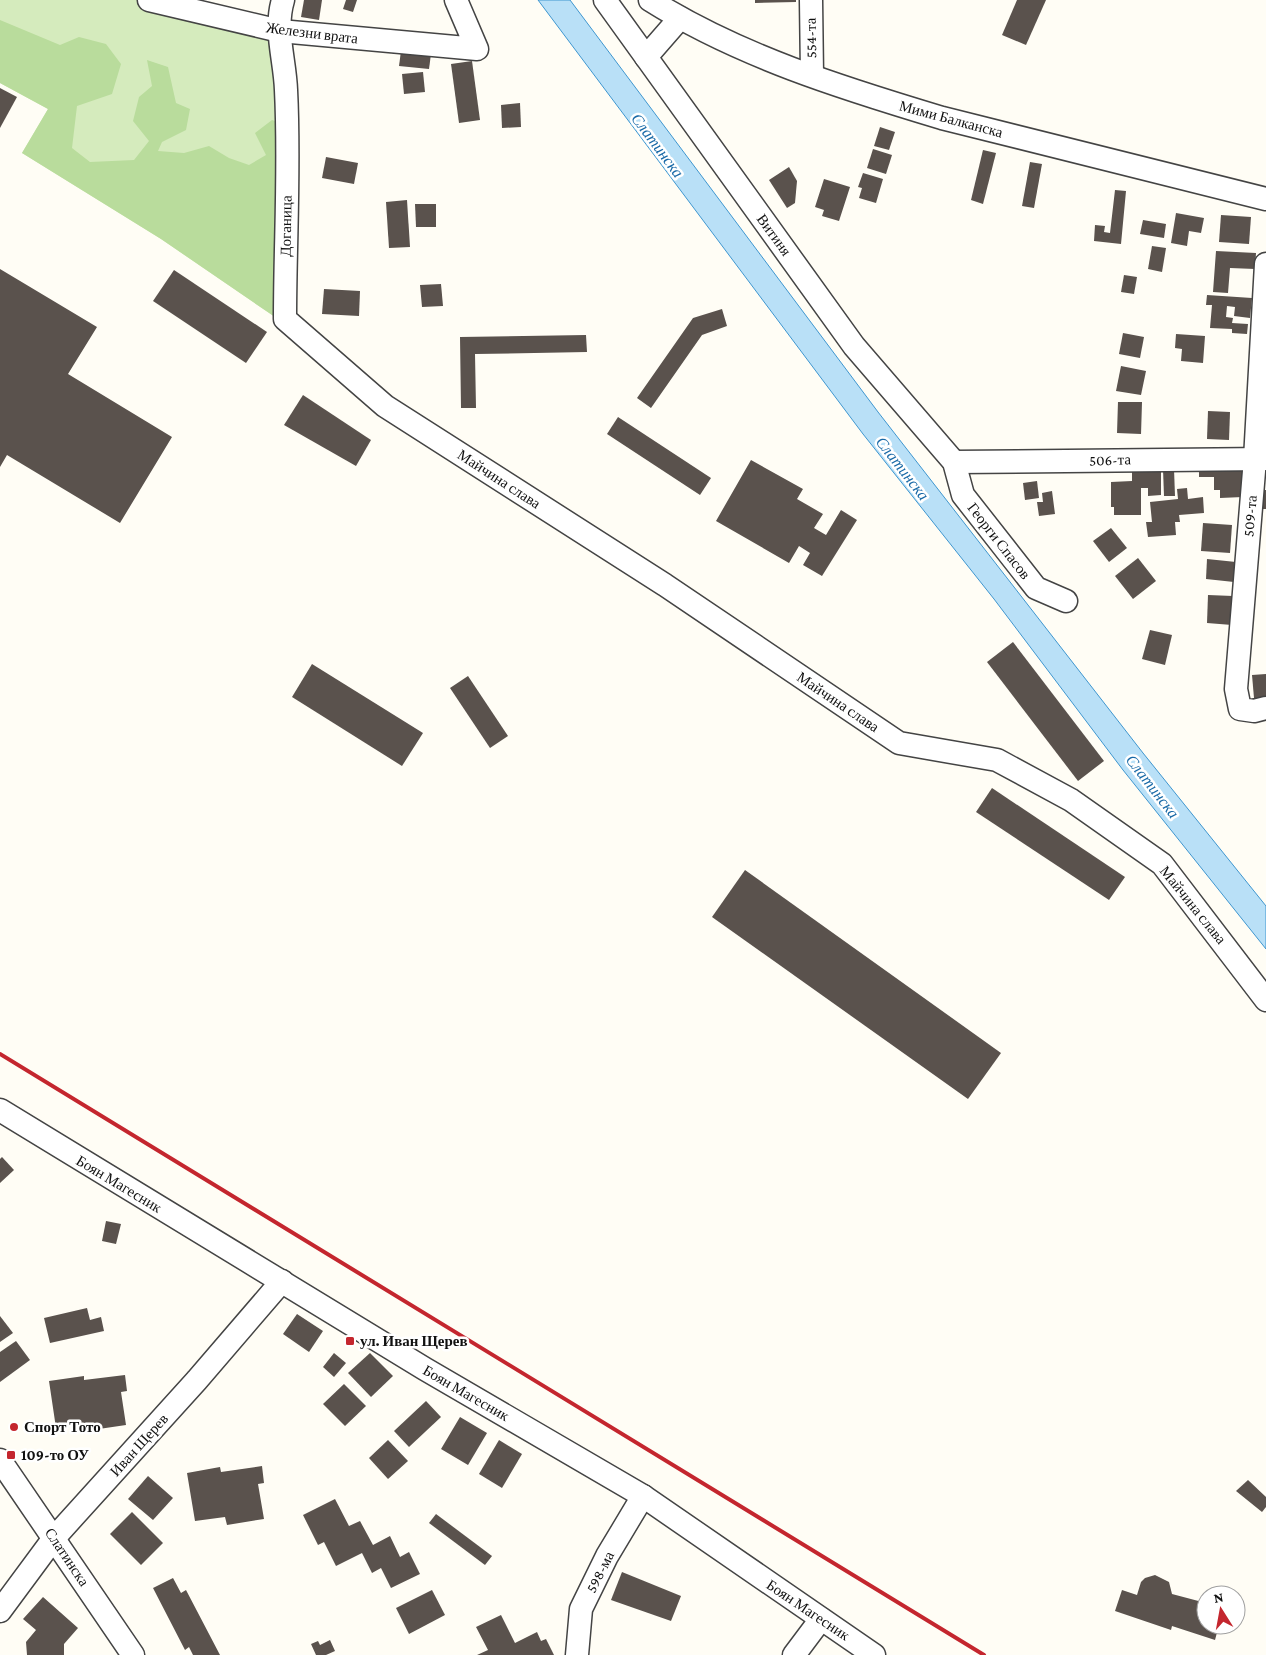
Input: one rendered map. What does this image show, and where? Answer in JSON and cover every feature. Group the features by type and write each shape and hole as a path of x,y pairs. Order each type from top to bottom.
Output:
{"street":[{"name":"Железни врата","path":"149,0 280,31 477,49 456,0"},
{"name":"Доганица","path":"283,0 280,14 280,31 286,90 285,319 385,406"},
{"name":"Витиня","path":"604,0 854,346 954,462"},
{"name":"Мими Балканска","path":"650,0 679,9 730,43 812,75 942,118 1266,199"},
{"name":"554-та","path":"811,0 812,75"},
{"path":"646,57 679,9"},
{"name":"509-та","path":"1266,264 1261,459 1236,689 1240,709 1254,712 1266,708"},
{"name":"Майчина слава","path":"385,406 665,586 899,743 997,760 1070,800 1162,864 1266,1000"},
{"name":"506-та","path":"954,462 1261,459"},
{"name":"Георги Спасов","path":"954,462 963,495 1036,588 1066,601"},
{"name":"Боян Магесник","path":"0,1110 426,1369 643,1496 874,1655"},
{"name":"Иван Щерев","path":"0,1611 54,1538 197,1380 282,1281"},
{"name":"Слатинска","path":"0,1460 133,1655"},
{"name":"598-ма","path":"577,1655 580,1610 607,1556 643,1496"},
{"path":"794,1655 821,1619"}],"green space":[{"path":"0,0 149,0 280,31 275,317 161,239 22,153 48,109 0,83"},
{"path":"0,20 60,45 79,37 106,44 121,64 112,94 77,106 72,148 90,162 134,160 149,141 133,121 139,97 152,86 147,60 168,67 176,103 190,109 186,130 162,142 158,151 184,153 209,146 229,158 249,165 266,155 255,133 272,120 281,123 275,317 161,239 22,153 48,109 0,83"}],"water":[{"path":"538,0 570,0 878,412 1143,753 1266,906 1266,949 1123,770 994,599 863,434"}],"building":[{"path":"304,0 322,0 319,20 301,17"},
{"path":"346,0 357,0 353,12 343,9"},
{"path":"755,0 796,0 796,2 755,3"},
{"path":"1017,0 1046,0 1026,45 1002,35"},
{"path":"401,51 431,54 429,69 399,66"},
{"path":"472,61 480,120 459,123 451,64"},
{"path":"423,72 425,92 404,94 402,74"},
{"path":"0,88 17,97 0,128"},
{"path":"520,103 521,127 502,128 501,105"},
{"path":"880,127 895,132 889,150 874,146"},
{"path":"873,149 892,155 886,174 867,168"},
{"path":"983,150 996,153 983,204 971,200"},
{"path":"326,157 358,163 354,184 322,178"},
{"path":"1030,162 1042,164 1034,208 1022,206"},
{"path":"789,167 797,181 795,203 787,208 769,180"},
{"path":"863,173 883,179 876,203 859,198 862,188 858,187"},
{"path":"824,179 850,187 839,221 822,216 824,210 815,207"},
{"path":"1115,190 1126,191 1121,244 1094,241 1095,225 1105,226 1104,232 1110,233"},
{"path":"407,200 410,247 389,248 386,202"},
{"path":"415,204 436,204 436,227 416,227"},
{"path":"1176,213 1204,218 1201,233 1189,231 1187,246 1171,243"},
{"path":"1221,215 1251,217 1249,244 1219,242"},
{"path":"1143,220 1166,224 1164,238 1140,234"},
{"path":"1152,246 1166,248 1162,272 1148,269"},
{"path":"1216,251 1256,253 1255,269 1230,268 1228,293 1213,292"},
{"path":"0,269 97,327 68,374 172,437 120,523 7,455 0,467"},
{"path":"174,270 267,332 246,363 153,301"},
{"path":"1124,275 1137,277 1134,294 1121,292"},
{"path":"441,284 443,306 422,307 420,285"},
{"path":"324,289 360,291 359,316 322,314"},
{"path":"1207,295 1252,298 1250,318 1234,316 1235,307 1227,306 1226,317 1233,318 1232,323 1248,324 1247,334 1232,333 1232,329 1210,328 1212,305 1206,305"},
{"path":"722,309 727,326 702,335 651,408 637,398 693,318"},
{"path":"1123,333 1144,337 1140,358 1119,354"},
{"path":"1176,334 1205,336 1203,363 1181,361 1182,349 1175,348"},
{"path":"586,335 587,352 475,354 476,408 461,408 460,337"},
{"path":"1121,366 1146,371 1141,395 1116,391"},
{"path":"303,395 371,440 356,466 284,425"},
{"path":"1118,402 1142,402 1141,434 1117,433"},
{"path":"1208,411 1230,412 1229,440 1207,439"},
{"path":"618,417 711,478 700,495 607,434"},
{"path":"751,460 803,489 797,499 823,514 814,528 826,535 841,510 857,520 822,576 803,565 810,553 799,546 789,563 716,521"},
{"path":"1199,468 1242,468 1243,497 1220,498 1220,490 1214,490 1214,477 1199,477"},
{"path":"1161,469 1161,495 1148,496 1148,488 1141,488 1141,515 1114,515 1114,507 1111,507 1111,482 1132,481 1132,470"},
{"path":"1163,469 1174,469 1175,496 1164,496"},
{"path":"1037,481 1039,498 1025,500 1023,483"},
{"path":"1187,488 1188,499 1203,497 1204,513 1179,515 1180,522 1175,522 1176,535 1148,537 1146,522 1152,522 1150,502 1178,499 1177,489"},
{"path":"1263,490 1266,490 1266,509 1263,509"},
{"path":"1052,491 1055,514 1039,516 1037,502 1043,502 1042,493"},
{"path":"1203,523 1232,525 1230,553 1201,551"},
{"path":"1111,528 1127,548 1109,562 1093,541"},
{"path":"1138,558 1156,581 1133,599 1115,576"},
{"path":"1207,559 1236,562 1234,582 1206,579"},
{"path":"1208,595 1233,596 1232,625 1207,623"},
{"path":"1150,630 1172,635 1165,665 1142,659"},
{"path":"1013,642 1104,761 1078,781 987,662"},
{"path":"312,664 423,733 402,766 292,697"},
{"path":"1266,674 1266,698 1254,698 1252,675"},
{"path":"468,676 508,736 490,748 450,688"},
{"path":"992,788 1125,877 1109,900 976,812"},
{"path":"745,870 1001,1053 968,1099 712,917"},
{"path":"2,1157 14,1170 0,1183 0,1159"},
{"path":"106,1221 121,1224 116,1244 102,1241"},
{"path":"87,1308 90,1320 101,1317 104,1331 50,1343 44,1318"},
{"path":"297,1314 323,1331 309,1352 283,1334"},
{"path":"0,1316 13,1333 0,1342"},
{"path":"16,1341 30,1360 0,1382 0,1352"},
{"path":"334,1353 346,1363 334,1377 323,1367"},
{"path":"370,1353 393,1376 371,1397 348,1373"},
{"path":"125,1375 127,1391 121,1392 126,1425 92,1430 91,1423 56,1428 49,1381 84,1376 84,1380"},
{"path":"344,1384 366,1406 345,1426 323,1404"},
{"path":"426,1401 441,1417 409,1447 394,1431"},
{"path":"460,1417 487,1433 468,1465 441,1449"},
{"path":"388,1440 408,1461 388,1479 369,1458"},
{"path":"499,1440 522,1454 502,1488 479,1474"},
{"path":"262,1466 264,1483 258,1484 264,1519 227,1525 225,1517 195,1521 187,1473 220,1467 221,1472"},
{"path":"148,1476 173,1498 153,1520 128,1499"},
{"path":"1248,1480 1266,1497 1266,1507 1262,1512 1236,1491"},
{"path":"335,1499 349,1526 360,1521 373,1545 390,1536 400,1557 409,1552 420,1574 391,1588 381,1568 372,1573 362,1553 336,1566 324,1542 318,1545 303,1515"},
{"path":"132,1512 163,1543 141,1565 110,1534"},
{"path":"436,1514 492,1556 485,1565 429,1523"},
{"path":"622,1572 681,1596 671,1621 611,1600"},
{"path":"1155,1575 1169,1582 1172,1594 1196,1600 1196,1634 1172,1626 1171,1630 1115,1611 1122,1590 1137,1595 1141,1582 1145,1578"},
{"path":"173,1578 181,1593 186,1590 220,1655 193,1655 189,1647 185,1650 153,1588"},
{"path":"432,1590 445,1615 409,1634 396,1608"},
{"path":"43,1597 78,1628 64,1644 64,1655 27,1655 26,1642 36,1630 23,1619"},
{"path":"501,1615 515,1643 537,1632 541,1641 546,1639 554,1655 477,1655 488,1650 476,1627"},
{"path":"1200,1635 1216,1635 1215,1640"},
{"path":"330,1640 335,1651 326,1655 316,1655 311,1644 318,1641 320,1645"}],"railway":[{"path":"0,1054 984,1655"}],"place":[{"name":"ул. Иван Щерев","path":"350,1341"},
{"name":"Спорт Тото","path":"14,1427"},
{"name":"109-то ОУ","path":"11,1455"}]}
